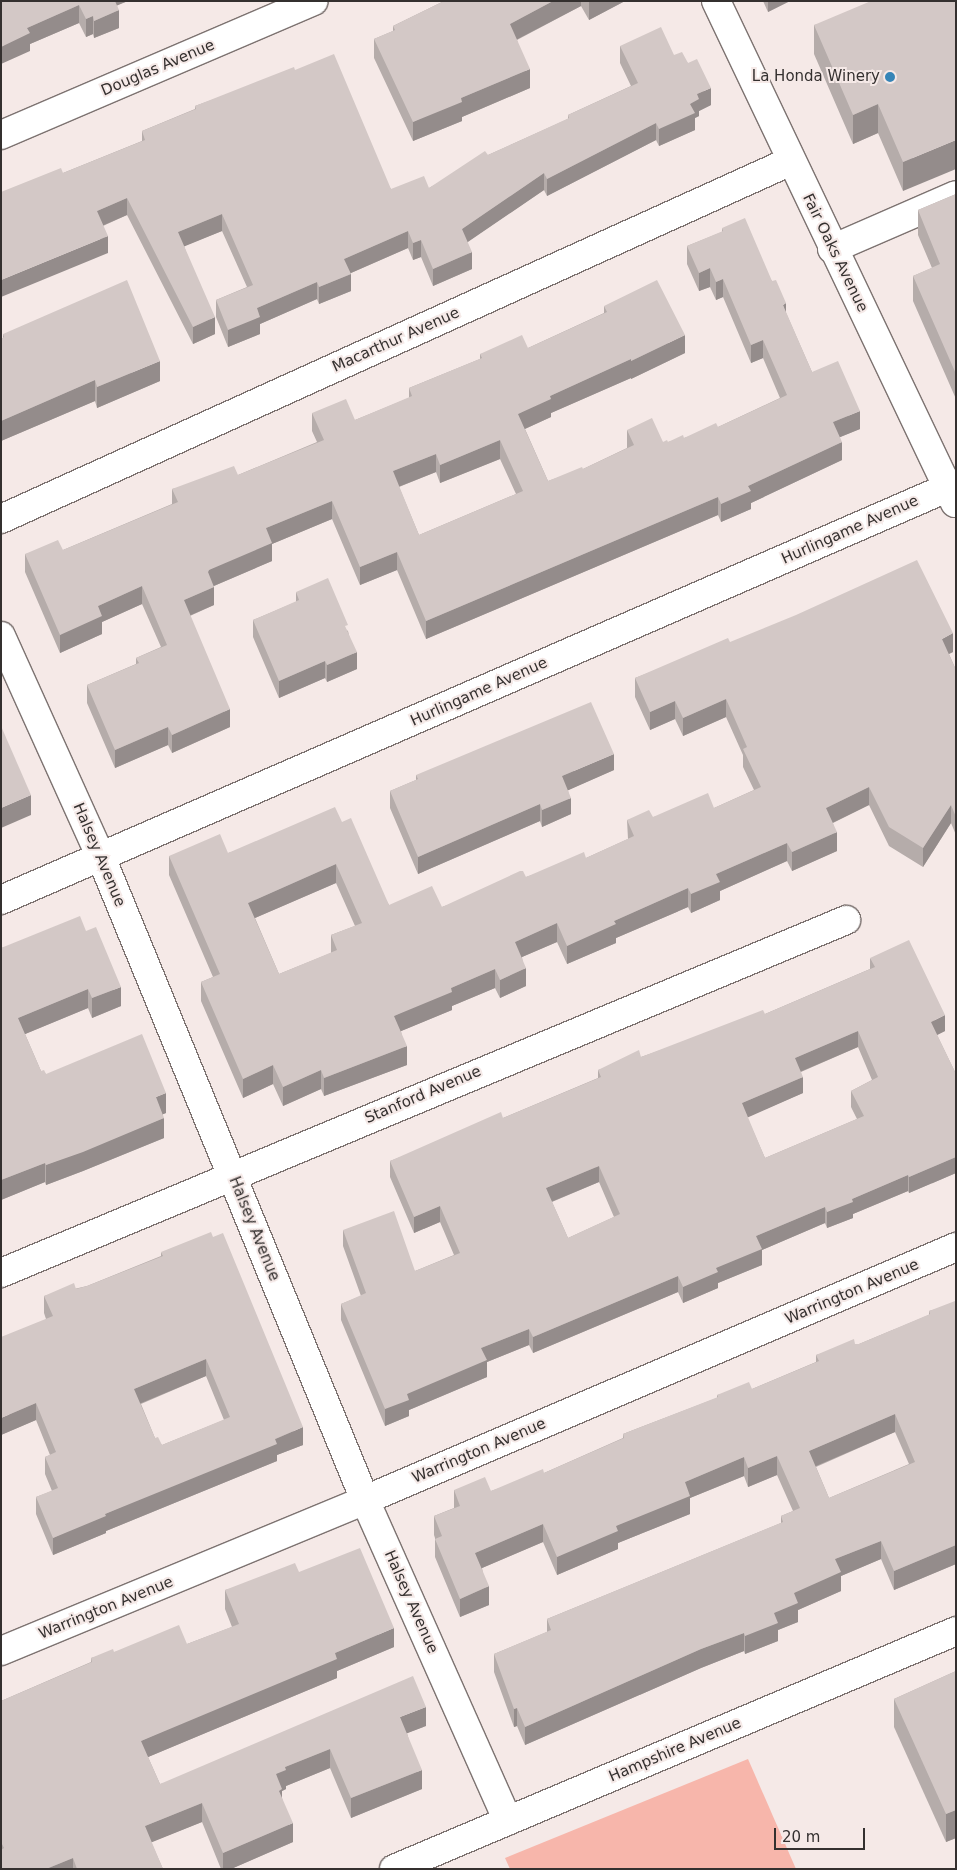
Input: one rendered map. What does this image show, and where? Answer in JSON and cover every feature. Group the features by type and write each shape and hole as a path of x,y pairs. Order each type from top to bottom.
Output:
{"street":[{"name":"Douglas Avenue","path":"1,135 314,1"},
{"name":"Fair Oaks Avenue","path":"716,1 832,249 953,492"},
{"name":"Macarthur Avenue","path":"1,519 791,161"},
{"path":"832,249 956,195"},
{"name":"Hurlingame Avenue","path":"1,900 953,492"},
{"name":"Halsey Avenue","path":"1,636 101,857 365,1500 508,1821"},
{"name":"Stanford Avenue","path":"1,1273 846,920"},
{"name":"Warrington Avenue","path":"1,1651 365,1500 956,1247"},
{"name":"Hampshire Avenue","path":"394,1869 956,1631"}],"shaded area":[{"path":"748,1759 796,1869 510,1869 505,1858"}],"building":[{"path":"1,1 115,1 119,10 94,21 93,16 86,19 79,5 27,28 30,33 1,47"},
{"path":"444,1 553,1 510,24 530,69 461,98 462,102 413,122 374,39 395,30 393,26"},
{"name":"La Honda Winery","path":"871,1 956,1 956,140 903,162 878,104 853,115 814,25"},
{"path":"661,27 674,55 682,52 688,63 697,59 711,88 697,94 699,99 690,104 695,113 659,129 656,123 547,179 544,173 462,229 472,252 433,269 421,240 413,243 408,231 344,259 351,274 319,287 317,282 257,308 260,317 228,330 216,300 253,285 222,214 178,232 215,317 193,327 127,198 97,211 108,236 1,280 1,192 61,168 63,173 145,140 142,131 196,109 195,106 294,67 295,70 334,54 391,189 424,176 429,188 485,151 488,155 569,118 568,115 638,83 620,46"},
{"path":"956,194 956,374 913,276 940,264 918,210"},
{"path":"745,218 772,281 776,280 786,303 783,305 812,372 838,361 860,411 833,422 842,442 748,486 751,491 721,504 718,497 426,621 397,552 360,567 332,501 266,528 272,543 209,570 208,572 214,587 184,600 230,709 172,735 168,727 115,750 87,685 139,663 136,658 167,645 142,586 98,606 102,616 60,635 25,554 58,540 63,550 178,502 172,489 234,466 238,475 324,440 312,413 346,399 355,420 412,396 409,388 482,358 480,354 522,335 528,348 607,312 604,306 657,280 685,335 550,396 551,399 518,414 548,481 582,467 583,469 634,445 627,430 652,418 663,442 667,440 668,442 683,435 684,438 716,423 718,427 787,395 763,340 751,345 723,279 716,282 710,268 699,273 687,246 723,231 722,228","holes":["500,440 523,491 419,535 393,471 436,454 440,465"]},
{"path":"127,280 160,361 97,387 95,380 1,421 1,339 4,337 3,334"},
{"path":"917,560 953,633 942,639 956,670 956,817 951,805 923,848 889,827 869,787 826,808 837,832 792,852 787,843 716,874 720,882 691,894 688,888 614,921 616,924 567,946 557,923 515,942 526,968 500,980 495,969 451,988 452,992 394,1016 407,1046 324,1078 321,1070 283,1087 273,1065 243,1079 201,982 220,974 169,856 220,834 228,853 335,807 342,822 351,818 389,905 432,886 442,907 520,871 523,871 526,877 584,852 586,858 634,836 627,820 649,810 653,817 708,793 714,808 761,787 743,749 747,747 726,699 683,718 675,701 650,712 635,678 728,638 730,642 796,615","holes":["336,864 362,923 331,935 337,950 279,974 248,903"]},
{"path":"328,578 348,625 345,626 357,652 327,665 325,661 279,681 253,620 299,600 296,592"},
{"path":"591,702 614,754 562,776 571,798 542,810 540,804 418,857 390,791 418,779 416,775"},
{"path":"1,726 31,795 1,808"},
{"path":"80,916 86,931 96,927 121,987 92,998 88,989 18,1018 41,1071 44,1070 46,1074 142,1034 166,1093 156,1097 164,1118 83,1152 46,1165 45,1163 1,1180 1,948"},
{"path":"909,940 945,1015 931,1022 956,1074 956,1157 852,1199 853,1202 827,1212 825,1207 756,1236 762,1249 716,1268 718,1272 683,1287 678,1276 533,1337 529,1329 481,1348 487,1360 407,1394 409,1400 385,1409 341,1304 366,1293 343,1230 394,1211 415,1271 460,1253 440,1206 414,1217 390,1161 501,1112 503,1118 601,1077 598,1070 639,1050 641,1057 763,1010 765,1014 875,967 870,958","holes":["858,1031 878,1077 851,1091 864,1116 765,1158 742,1103 803,1077 795,1058","599,1166 620,1214 568,1238 546,1188"]},
{"path":"211,1232 213,1237 223,1233 303,1427 275,1439 277,1444 105,1514 106,1516 53,1538 36,1497 58,1488 45,1457 56,1452 36,1403 1,1418 1,1337 53,1316 44,1296 74,1283 76,1289 87,1286 163,1256 161,1252","holes":["206,1359 230,1417 162,1445 158,1437 155,1438 134,1389"]},
{"path":"955,1301 956,1304 956,1545 894,1571 881,1541 835,1559 841,1572 794,1593 798,1603 774,1613 778,1623 745,1636 744,1633 701,1649 525,1727 517,1708 514,1709 494,1654 551,1630 547,1619 783,1522 781,1516 800,1508 777,1456 748,1468 744,1457 685,1482 690,1496 616,1526 618,1531 557,1557 543,1524 475,1553 489,1586 460,1599 435,1539 442,1536 434,1516 460,1506 454,1490 485,1477 491,1491 543,1469 544,1473 624,1438 623,1434 718,1397 717,1395 749,1382 752,1389 819,1361 816,1355 854,1339 855,1344 859,1344 930,1314 929,1311","holes":["895,1414 915,1462 829,1498 809,1451"]},
{"path":"360,1548 394,1628 335,1653 337,1659 141,1741 160,1784 413,1676 426,1707 400,1717 422,1770 351,1798 330,1749 285,1767 286,1770 276,1774 282,1789 279,1791 293,1823 223,1853 202,1803 145,1826 163,1869 77,1869 73,1858 46,1869 1,1869 1,1850 4,1848 1,1842 1,1701 92,1662 91,1658 113,1649 114,1652 179,1625 187,1644 239,1624 225,1590 295,1563 299,1572"},
{"path":"956,1671 956,1810 946,1814 894,1699"}],"place":[{"name":"La Honda Winery","path":"890,77"}]}
